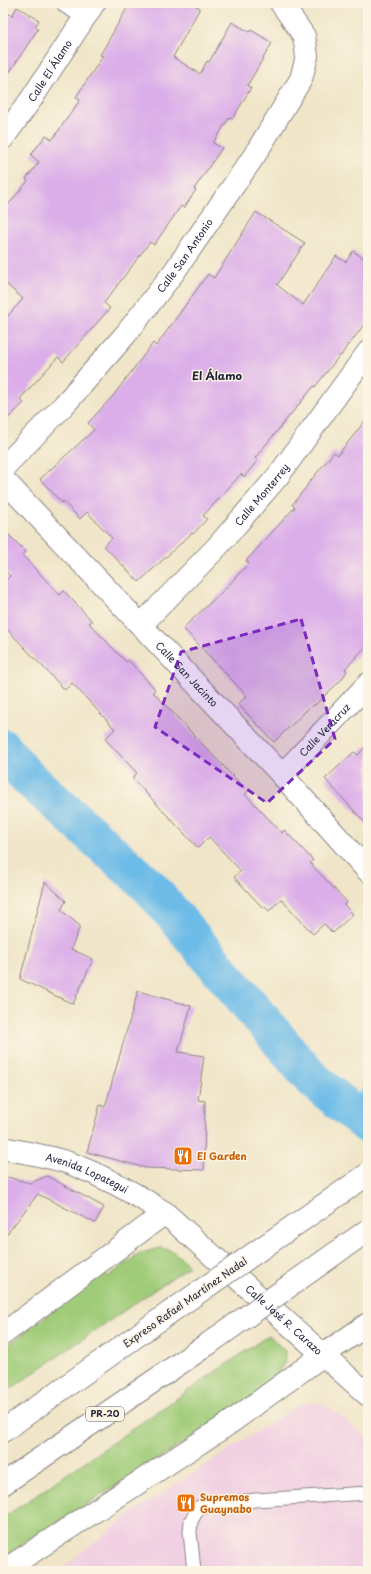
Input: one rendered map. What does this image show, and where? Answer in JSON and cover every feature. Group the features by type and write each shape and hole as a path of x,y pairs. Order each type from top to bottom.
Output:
{"main road":[{"path":"68,3 91,9"},
{"name":"Calle El Álamo","path":"3,138 32,98 91,9"},
{"name":"Calle San Antonio","path":"3,468 64,405 126,334 174,272 254,156 301,79 307,56 304,36 286,9"},
{"name":"Calle Monterrey","path":"141,625 217,547 278,476 368,352"},
{"name":"Calle San Jacinto","path":"3,479 282,775 368,871"},
{"name":"Calle Veracruz","path":"282,775 368,684"},
{"name":"Avenida Lopategui","path":"3,1148 71,1164 118,1184 165,1212"},
{"name":"Expreso Rafael Martínez Nadal","path":"3,1431 368,1174"},
{"path":"3,1334 165,1212"},
{"name":"Calle José R. Carazo","path":"165,1212 368,1395"},
{"name":"PR-20","path":"3,1484 208,1344 368,1230"},
{"path":"3,1571 227,1425 368,1324"}],"lane":[{"path":"194,1571 190,1532 191,1521 199,1507 255,1500 368,1493"}],"highlighted area":[{"path":"301,619 335,739 267,803 155,727 181,652"}],"shaded area":[{"path":"307,1403 321,1403 334,1411 368,1438 368,1571 59,1571 126,1517 296,1406"}],"green space":[{"path":"161,1248 173,1252 189,1266 3,1394 3,1349 104,1272 108,1277 141,1253"},
{"path":"269,1335 285,1351 285,1362 264,1392 3,1557 3,1518"}],"building":[{"path":"130,3 191,3 200,8 173,57 200,74 207,61 209,62 232,22 249,32 251,30 272,43 247,86 251,88 233,118 230,117 213,143 222,148 194,189 196,190 184,208 181,206 154,245 150,242 104,303 110,308 63,362 58,357 20,399 24,403 3,423 3,321 23,299 3,281 3,211 28,181 26,179 39,162 31,155 46,135 52,140 80,100 76,97 103,56 100,55"},
{"path":"17,7 39,20 35,27 38,29 3,82 3,10 12,16"},
{"path":"256,212 305,243 277,285 303,305 336,256 346,262 353,251 368,261 368,319 349,345 348,344 341,356 340,355 255,458 258,460 244,477 241,474 203,516 207,519 193,534 192,533 139,582 104,546 112,538 87,512 80,519 63,501 62,503 40,479 94,430 88,423 113,396 153,343 156,346 208,274 214,278"},
{"path":"368,417 368,644 345,669 347,671 342,679 314,706 313,704 274,742 238,704 247,696 183,628 224,590 249,563 246,561 295,507 292,505 307,485 334,452 338,455"},
{"path":"3,529 26,552 22,555 60,595 64,591 92,621 89,623 126,662 128,660 155,689 153,692 248,792 245,794 282,833 284,830 313,860 310,863 347,902 344,905 353,914 333,933 324,924 313,934 281,899 269,911 264,906 263,908 234,877 241,871 209,837 198,848 132,778 137,773 105,739 115,729 72,683 65,690 3,625 3,583 10,576 3,569"},
{"path":"368,744 368,826 325,779 354,752 358,755"},
{"path":"45,882 66,901 61,910 80,926 71,949 93,959 73,1004 20,979"},
{"path":"138,991 191,1006 178,1052 204,1056 198,1100 205,1101 204,1170 146,1168 87,1152 100,1105 105,1107"},
{"path":"3,1176 30,1183 47,1176 104,1207 95,1223 38,1194 3,1239"}],"waterway":[{"path":"3,748 25,775 150,887 311,1078 368,1125"},
{"path":"352,1112 368,1084"}],"place":[{"name":"El Garden","path":"183,1156"},
{"name":"Supremos Guaynabo","path":"186,1503"}],"district":[{"name":"El Álamo","path":"217,376"}]}
